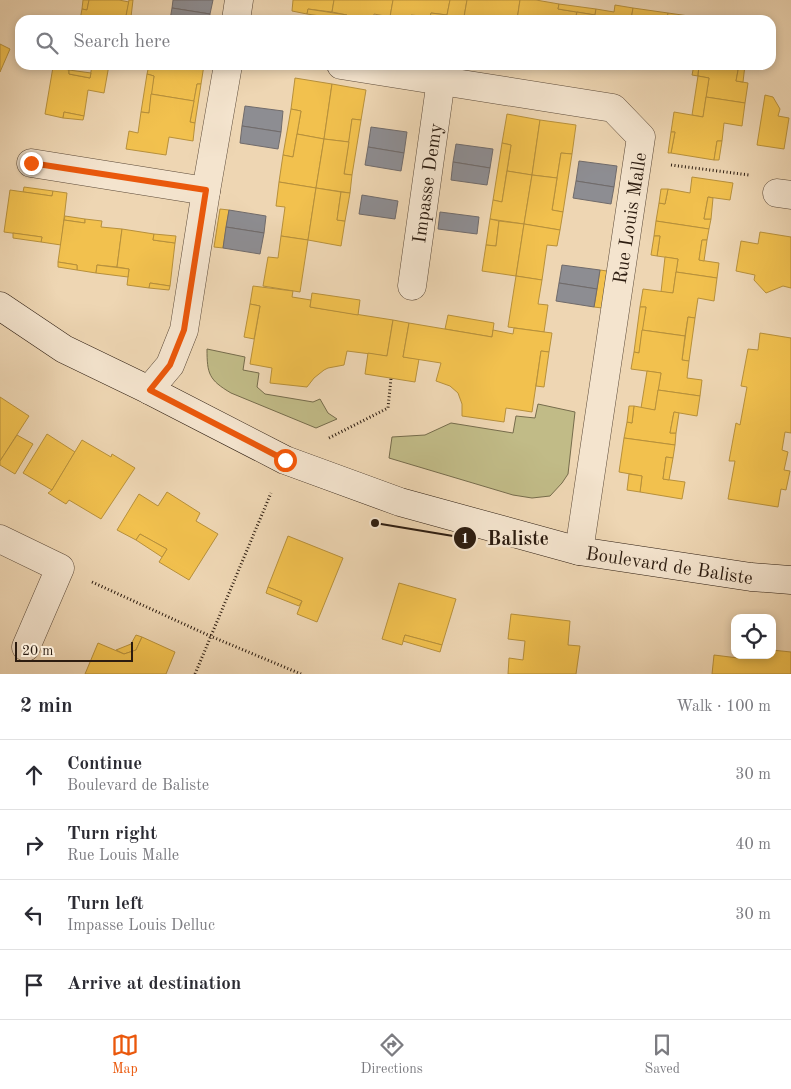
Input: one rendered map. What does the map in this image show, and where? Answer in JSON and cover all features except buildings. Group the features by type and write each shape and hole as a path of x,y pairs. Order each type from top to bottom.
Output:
{"street":[{"path":"236,15 238,0"},
{"path":"150,390 170,365 184,330 227,70"},
{"name":"Rue Louis Malle","path":"374,70 613,108 642,137 579,551"},
{"name":"Impasse Demy","path":"412,286 441,80"},
{"path":"31,163 206,190"},
{"name":"Boulevard de Baliste","path":"0,306 64,349 150,390 285,460 400,502 579,551 751,577 791,580"},
{"path":"0,539 60,568 26,647"}],"path":[{"path":"638,160 754,176 784,194"},
{"path":"195,674 285,460 388,408 391,378"},
{"path":"60,568 210,636 301,674"}],"shaded area":[{"path":"207,349 245,357 243,370 259,373 257,387 265,394 313,402 320,399 328,413 337,419 316,428 231,393 218,384 211,376"},
{"path":"538,404 575,412 568,474 550,496 532,498 513,495 389,458 392,437 425,435 451,423 513,433 516,416 535,418"}],"place":[{"name":"Baliste","path":"375,523"}],"route":[{"path":"31,163 206,190 184,330 170,365 150,390 285,460"}]}
